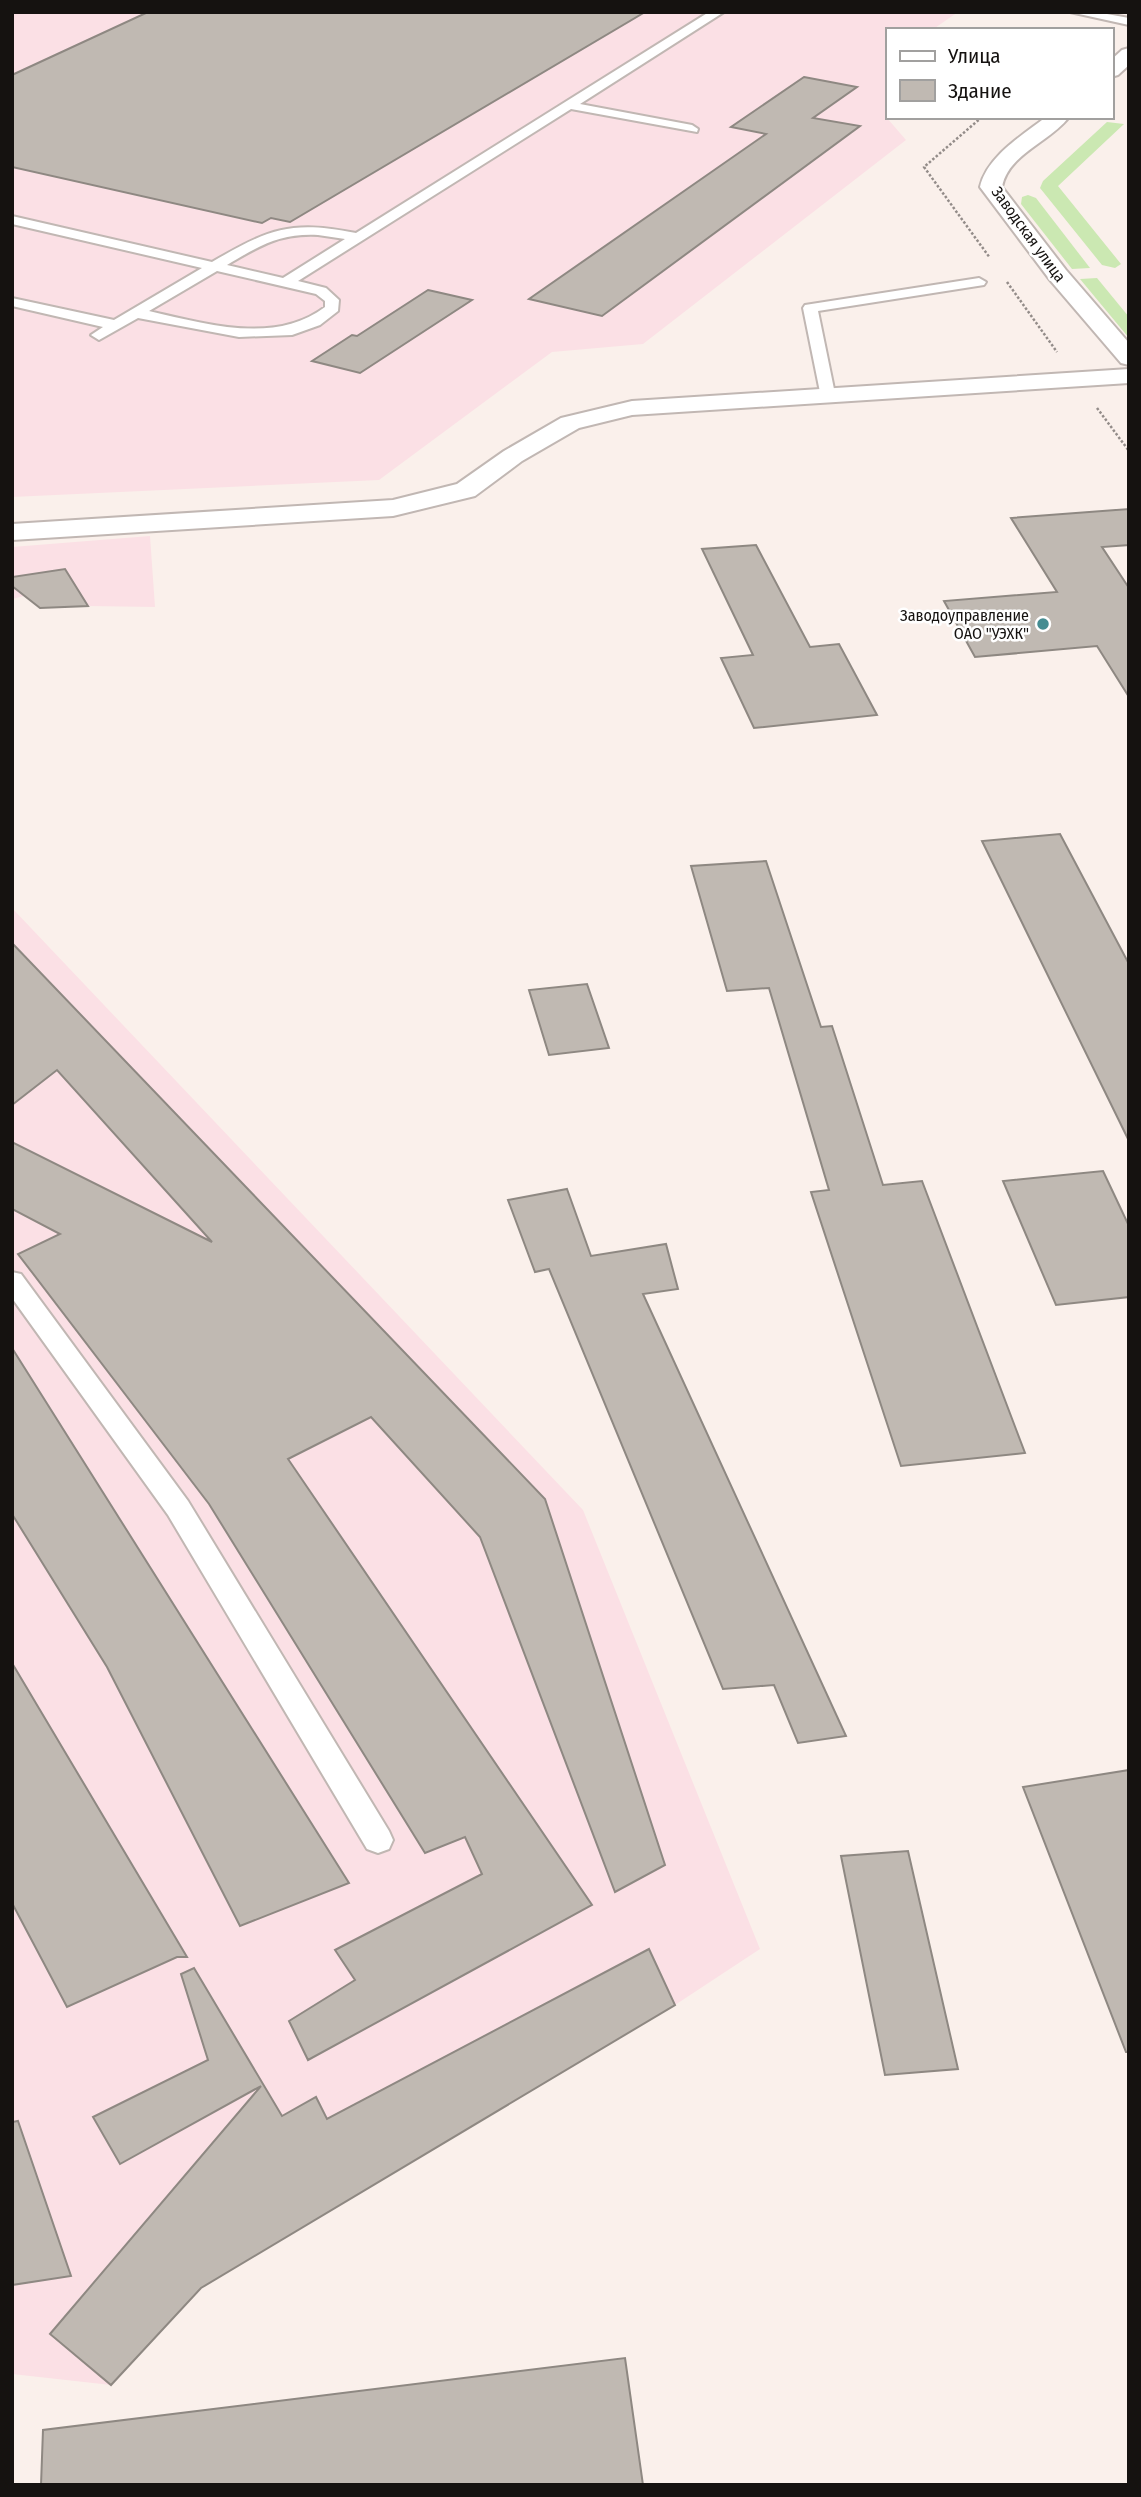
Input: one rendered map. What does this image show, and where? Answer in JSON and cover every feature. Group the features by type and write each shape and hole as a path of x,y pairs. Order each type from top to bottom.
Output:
{"street":[{"path":"1113,69 1129,54"},
{"name":"Заводская улица","path":"1057,119 998,168 990,181 991,187 1058,275 1129,358"},
{"path":"12,532 393,508 466,490 513,456 570,423 632,408 1129,376"}],"lane":[{"path":"286,282 718,12"},
{"path":"1076,12 1129,22"},
{"path":"568,105 692,129"},
{"path":"12,220 321,291 332,300 333,307 323,319 307,327 279,331 206,328 136,313"},
{"path":"99,335 261,239 288,231 313,228 355,237"},
{"path":"827,394 810,308 979,282"},
{"path":"12,302 116,325"},
{"path":"12,1279 178,1508 378,1840"}],"path":[{"path":"980,119 924,166 996,267"},
{"path":"1004,278 1129,451"}],"shaded area":[{"path":"12,12 958,12 935,28 886,28 886,119 906,140 643,344 552,352 379,480 12,497"},
{"path":"150,536 155,607 40,608 24,596 12,599 12,547"},
{"path":"12,908 583,1510 760,1949 675,2005 201,2288 111,2385 12,2374"}],"green space":[{"path":"1107,122 1124,124 1058,186 1121,264 1115,268 1102,265 1040,188 1043,181"},
{"path":"1028,195 1036,198 1090,268 1072,269 1021,204 1022,197"},
{"path":"1097,278 1129,317 1129,338 1080,279"}],"building":[{"path":"148,12 645,12 290,222 271,218 262,223 12,167 12,75"},
{"path":"804,77 857,87 813,118 860,126 602,316 529,299 766,134 731,127"},
{"path":"428,290 472,300 360,373 312,361 352,335 357,336"},
{"name":"Заводоуправление ОАО \"УЭХК\"","path":"1129,509 1129,545 1102,547 1129,588 1129,697 1097,646 975,657 944,601 1057,592 1011,518"},
{"path":"756,545 810,647 839,644 877,715 754,728 721,658 753,655 702,549"},
{"path":"65,569 88,606 40,608 12,586 12,577"},
{"path":"1060,834 1129,964 1129,1141 982,841"},
{"path":"766,861 821,1027 832,1026 883,1185 922,1181 1025,1453 901,1466 811,1192 829,1190 769,988 727,991 691,866"},
{"path":"12,943 545,1499 665,1865 615,1892 480,1537 371,1417 288,1459 592,1905 308,2060 289,2021 355,1980 335,1950 482,1874 465,1837 425,1853 209,1504 18,1254 60,1234 12,1209 12,1142 212,1242 57,1070 12,1105"},
{"path":"587,984 609,1048 549,1055 529,990"},
{"path":"1103,1171 1129,1226 1129,1297 1056,1305 1003,1181"},
{"path":"567,1189 591,1256 666,1244 678,1289 643,1294 846,1736 798,1743 774,1685 723,1689 549,1269 535,1272 508,1200"},
{"path":"12,1348 349,1883 240,1926 107,1667 12,1514"},
{"path":"12,1663 187,1957 177,1957 67,2007 12,1903"},
{"path":"1129,1770 1129,2052 1126,2052 1023,1787"},
{"path":"908,1851 958,2069 885,2075 841,1856"},
{"path":"649,1949 675,2005 201,2288 111,2385 50,2334 261,2086 120,2164 93,2117 208,2060 181,1974 194,1968 282,2116 316,2097 327,2119"},
{"path":"18,2121 71,2276 12,2285 12,2122"},
{"path":"625,2358 643,2485 41,2485 43,2430"}],"place":[{"name":"Заводоуправление ОАО \"УЭХК\"","path":"1043,624"}]}
